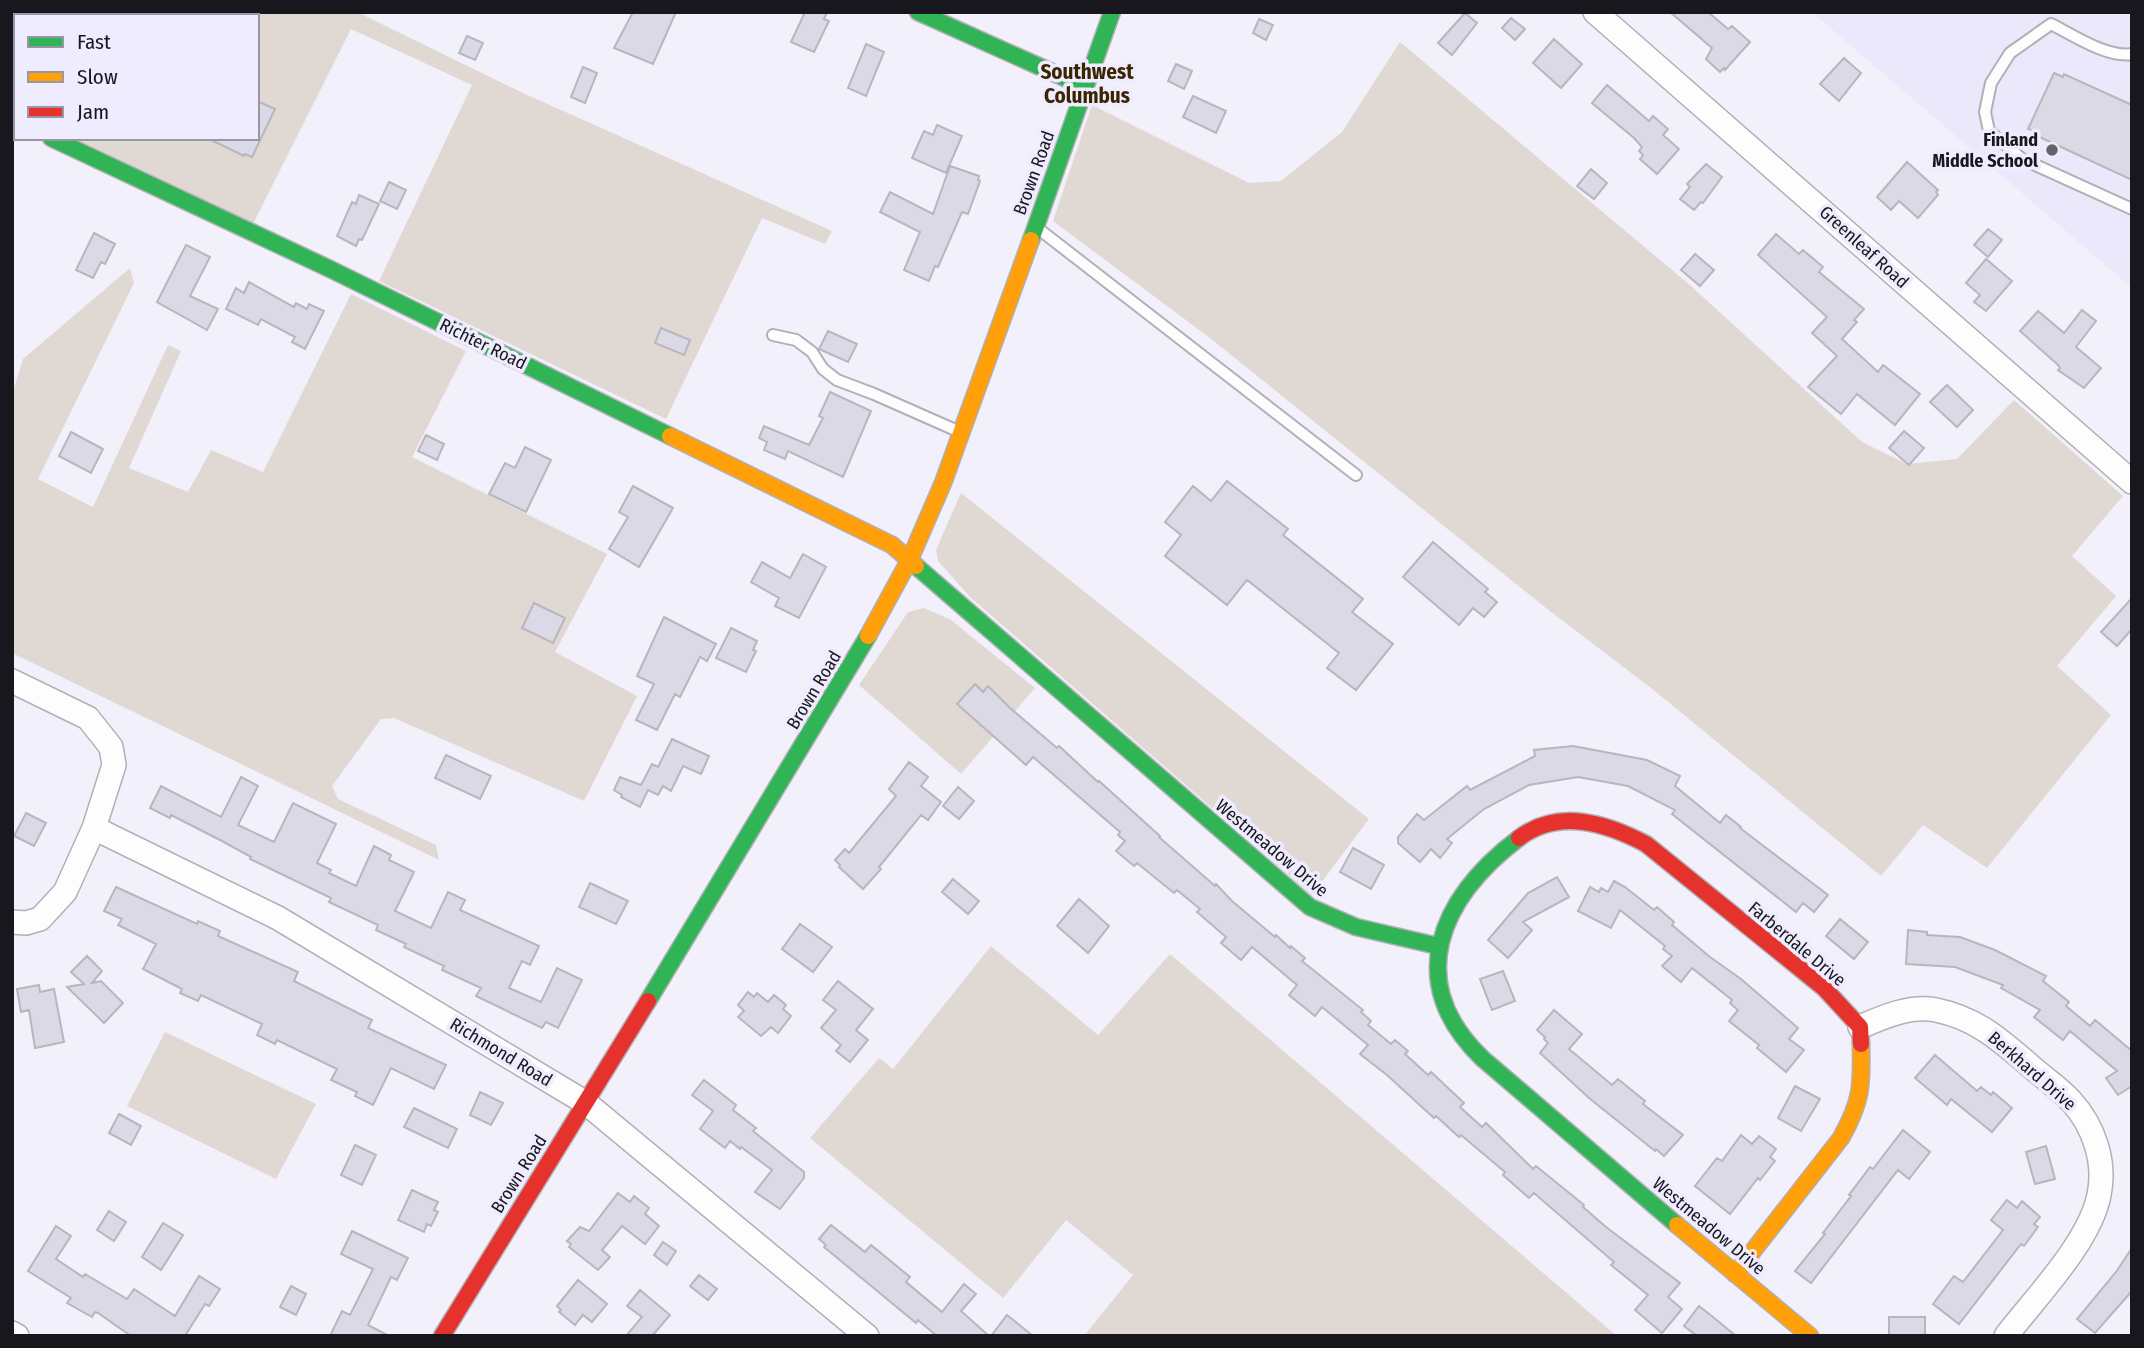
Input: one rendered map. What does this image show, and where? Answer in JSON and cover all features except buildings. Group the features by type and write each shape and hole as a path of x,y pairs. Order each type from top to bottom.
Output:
{"street":[{"path":"918,12 1086,87"},
{"name":"Brown Road","path":"443,1335 845,679 910,559 962,433 1112,12"},
{"name":"Greenleaf Road","path":"1595,12 2132,482"},
{"name":"Richter Road","path":"55,140 330,269 667,434 892,545 910,559"},
{"name":"Westmeadow Drive","path":"910,559 1310,906 1330,919 1349,926 1438,946 1437,982 1447,1014 1473,1049 1810,1336"},
{"path":"12,681 88,718 111,747 114,765 94,828 65,892 40,919 26,923 12,922"},
{"name":"Farberdale Drive","path":"1438,946 1461,897 1515,840 1541,826 1568,820 1596,821 1623,831 1646,844 1824,988 1860,1027"},
{"name":"Richmond Road","path":"94,828 278,918 586,1103 867,1336"},
{"name":"Berkhard Drive","path":"1860,1027 1902,1011 1934,1010 1964,1018 1990,1032 2072,1102 2087,1124 2097,1146 2102,1173 2099,1197 2090,1221 2078,1243 2006,1336"},
{"path":"1735,1274 1841,1138 1855,1114 1862,1086 1860,1027"},
{"path":"12,1333 17,1336"}],"lane":[{"path":"2132,54 2123,56 2090,44 2051,24 2010,53 1991,82 1984,112 1989,131 2022,159 2132,209"},
{"path":"1035,226 1356,475"},
{"path":"772,335 796,340 812,352 822,369 837,380 962,433"}],"shaded area":[{"path":"357,12 523,93 832,231 825,244 762,218 666,419 379,281 472,85 351,29 253,224 76,140 259,140 259,14 39,14"},
{"name":"Finland Middle School","path":"1812,12 2132,12 2132,288"},
{"path":"1400,42 1691,286 1862,442 1907,464 1957,459 2014,400 2123,496 2072,556 2116,596 2057,666 2111,715 1987,868 1923,825 1881,876 1651,688 1546,608 1210,338 1053,221 1092,105 1249,183 1281,181 1342,132"},
{"path":"130,268 134,283 38,479 93,507 168,345 181,351 129,468 188,492 211,450 263,472 351,294 466,351 412,457 607,554 555,652 637,696 584,801 394,718 381,719 332,786 338,799 436,845 439,860 12,653 12,395 23,359"},
{"path":"961,493 1369,819 1312,895 970,597 938,561 936,550"},
{"path":"924,608 951,620 1035,688 961,774 859,685 908,612"},
{"path":"991,946 1098,1035 1170,954 1617,1336 1084,1336 1133,1275 1066,1220 1003,1298 810,1138 879,1058 893,1069"},
{"path":"165,1032 316,1104 276,1179 127,1106"}],"traffic: fast":[{"path":"918,12 1085,87"},
{"path":"1031,240 1112,12"},
{"path":"55,140 330,269 670,436"},
{"path":"916,566 1310,907 1356,927 1438,946"},
{"path":"648,1001 868,636"},
{"path":"1519,838 1491,862 1469,887 1452,914 1441,942 1438,971 1443,1000 1458,1030 1483,1059 1677,1225"}],"traffic: slow":[{"path":"868,636 910,559 943,483 1031,240"},
{"path":"670,436 892,545 916,566"},
{"path":"1735,1274 1841,1138 1857,1103 1861,1044"},
{"path":"1677,1225 1810,1336"}],"traffic: jam":[{"path":"1519,838 1550,823 1566,821 1599,825 1646,844 1824,988 1860,1027 1861,1044"},
{"path":"442,1336 648,1001"}],"place":[{"name":"Finland Middle School","path":"2052,150"}],"district":[{"name":"Southwest Columbus","path":"1087,84"}]}
